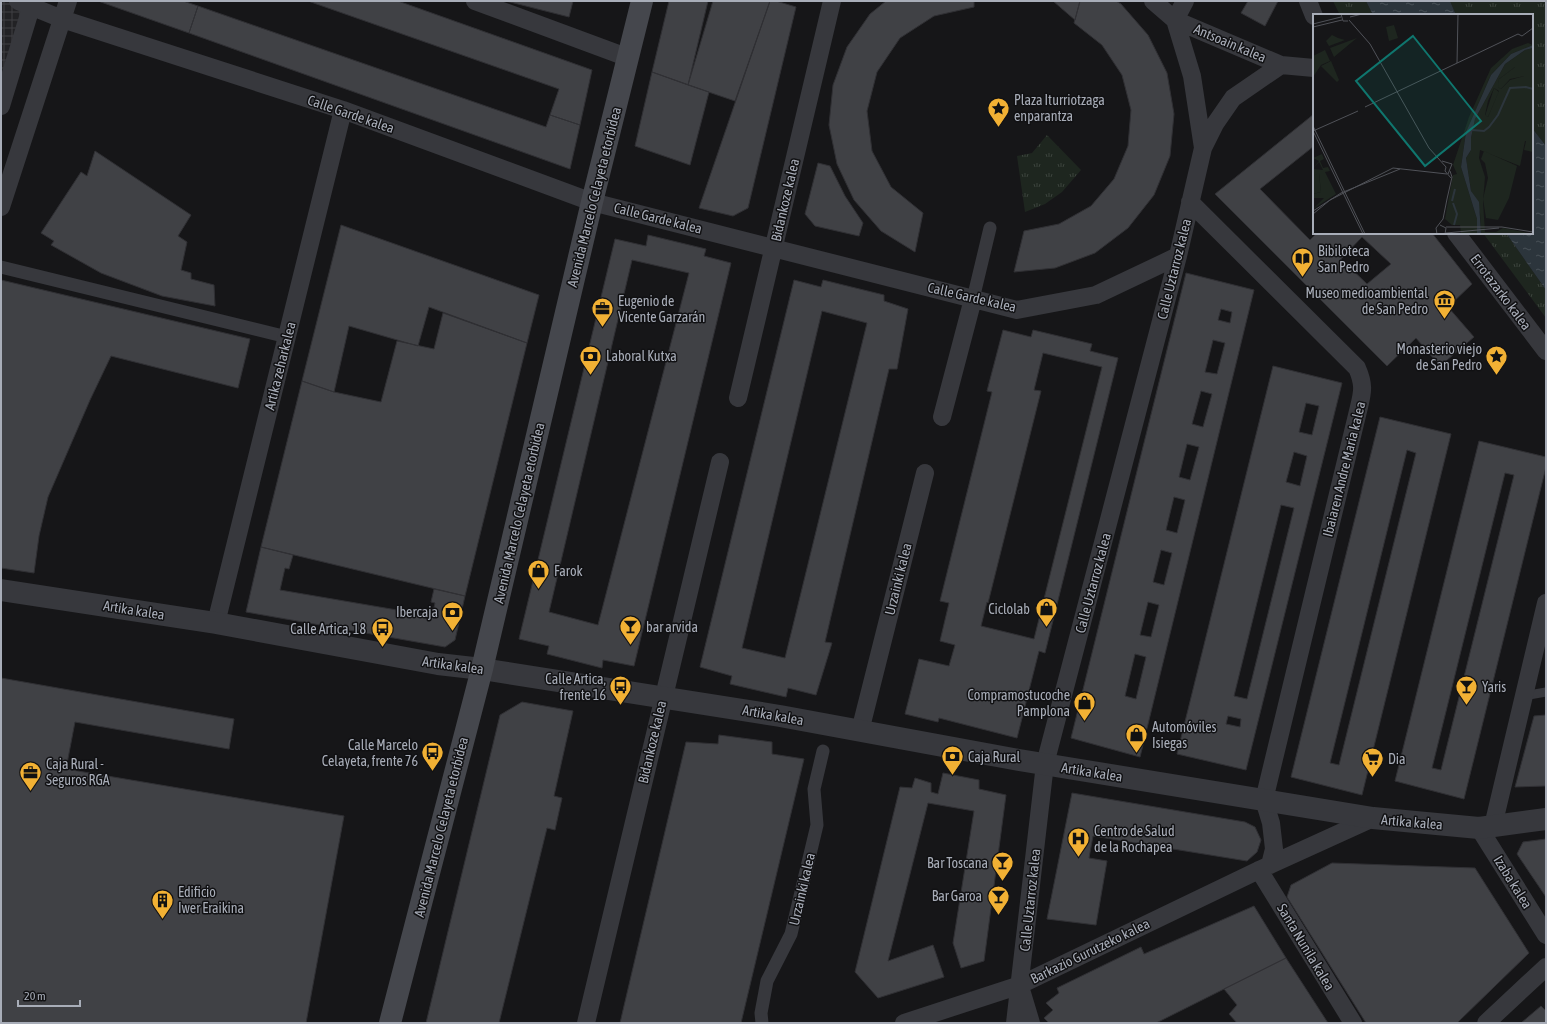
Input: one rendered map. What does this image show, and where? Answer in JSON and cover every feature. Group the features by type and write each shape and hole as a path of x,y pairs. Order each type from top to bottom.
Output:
{"main road":[{"name":"Avenida Marcelo Celayeta etorbidea","path":"390,1023 482,669 592,202 642,1"}],"street":[{"path":"1,207 68,1"},
{"path":"476,1 629,58"},
{"name":"Bidankoze kalea","path":"738,398 832,1"},
{"name":"Antsoain kalea","path":"1153,1 1175,20 1281,65 1313,68"},
{"path":"1175,20 1185,1"},
{"path":"1308,1 1313,14"},
{"path":"2,96 27,3"},
{"name":"Calle Garde kalea","path":"27,3 62,20 343,110 592,202 1017,310 1096,295 1178,256"},
{"name":"Calle Uztarroz kalea","path":"1175,20 1192,76 1203,148"},
{"name":"Calle Uztarroz kalea","path":"1015,1023 1045,764 1178,256 1203,148 1215,124 1233,98 1281,65"},
{"name":"Artika zeharkalea","path":"216,623 343,110"},
{"name":"Ibaiaren Andre Maria kalea","path":"1190,202 1357,368 1362,380 1362,396 1264,800"},
{"path":"942,417 990,228"},
{"name":"Errotazarko kalea","path":"1457,234 1546,351"},
{"path":"1,267 287,337"},
{"name":"Bidankoze kalea","path":"586,1023 720,462"},
{"name":"Urzainki kalea","path":"860,731 925,473"},
{"name":"Artika kalea","path":"1,590 216,623 438,664 482,669 780,716 1045,764 1373,818 1486,827 1546,819"},
{"path":"1486,827 1523,696 1546,603"},
{"name":"Urzainki kalea","path":"762,1023 761,1013 767,981 791,934 817,826 814,789 823,751"},
{"path":"1264,800 1271,823 1274,849 1264,868"},
{"name":"Barkazio Gurutzeko kalea","path":"904,1023 1020,985 1264,868 1373,818"},
{"name":"Izaba kalea","path":"1486,827 1546,935"},
{"name":"Santa Nunila kalea","path":"1264,868 1353,1023"},
{"path":"1486,1023 1546,967"},
{"path":"1020,985 1031,1023"}],"lane":[{"path":"1523,696 1546,692"}],"shaded area":[{"path":"1,1 35,1 1,107"}],"green space":[{"path":"1333,1 1366,1 1372,14 1340,14"},
{"path":"1450,1 1546,1 1546,146 1533,129 1533,14 1456,14"},
{"path":"1047,135 1081,170 1062,192 1045,204 1025,212 1017,156 1032,153"},
{"path":"1484,234 1507,234 1546,290 1546,318"}],"water":[{"path":"1366,1 1450,1 1456,14 1372,14"},
{"path":"1533,129 1546,146 1546,290 1507,234 1533,234"}],"building":[{"path":"98,1 183,1 198,6 189,33"},
{"path":"308,1 398,1 592,70 580,125 550,115 559,89"},
{"path":"506,1 573,1 569,17"},
{"path":"669,1 708,1 688,85 652,72"},
{"path":"713,1 770,1 735,101 688,85"},
{"path":"770,1 776,1 796,7 748,208 733,216 699,208"},
{"path":"886,1 974,1 974,7 934,16 900,38 877,72 867,111 872,151 891,187 923,213 915,252 881,231 854,200 837,164 829,125 833,85 847,47 870,14"},
{"path":"1053,1 1080,1 1075,20"},
{"path":"1080,1 1116,1 1121,4 1148,35 1167,73 1174,114 1170,156 1154,195 1128,228 1095,253 1055,268 1014,272 1024,231 1059,224 1091,206 1114,179 1128,146 1131,110 1122,75 1102,45 1074,23"},
{"path":"1248,1 1278,1 1265,26 1241,13"},
{"path":"198,6 546,127 550,115 580,125 570,169 189,33"},
{"path":"652,72 709,92 690,165 635,146"},
{"path":"1313,115 1313,147 1260,189 1310,240 1316,234 1433,234 1472,284 1448,307 1474,337 1440,366 1416,338 1387,366 1215,194","holes":["1362,237 1391,264 1367,284 1341,259"]},
{"path":"95,151 191,215 178,236 187,242 181,270 191,273 191,279 214,285 215,306 162,296 101,273 51,245 54,241 41,233 81,172 87,176"},
{"path":"818,163 830,166 845,196 863,223 859,236 815,226 805,214"},
{"path":"341,225 539,295 527,343 429,307 418,346 349,326 334,392 302,381"},
{"path":"648,235 706,249 704,256 731,263 634,666 603,660 602,668 547,654 549,646 519,639 615,239 646,246","holes":["632,260 689,273 598,625 549,612"]},
{"path":"1186,273 1254,290 1140,757 1071,738","holes":["1221,309 1232,312 1230,323 1218,320","1213,340 1225,343 1217,374 1205,372","1201,391 1212,394 1203,427 1192,424","1187,444 1199,447 1190,480 1179,477","1174,497 1185,500 1177,533 1166,530","1161,550 1172,553 1164,585 1153,582","1148,602 1159,605 1151,637 1140,635","1135,654 1146,657 1136,699 1125,696"]},
{"path":"1,280 250,339 238,388 111,356 90,400 48,497 39,536 34,573 1,568"},
{"path":"794,280 821,287 823,280 884,295 884,301 908,309 897,369 889,369 825,642 832,643 816,695 788,688 786,697 730,684 732,676 700,667","holes":["822,311 867,323 785,658 742,648"]},
{"path":"443,313 527,343 465,596 261,547 302,381 334,392 381,402 397,341 434,349"},
{"path":"1003,330 1031,337 1033,330 1092,344 1090,351 1118,358 1045,653 1039,651 1017,738 939,718 938,722 905,714 919,659 949,666 955,645 940,641 949,603 940,601 992,392 987,391","holes":["1043,353 1102,367 1034,639 981,626 1041,391 1034,390"]},
{"path":"1273,366 1342,383 1246,770 1177,754","holes":["1306,403 1319,406 1312,435 1299,432","1294,452 1307,456 1300,486 1286,482","1281,505 1294,508 1247,699 1234,696","1228,716 1241,719 1240,727 1226,724"]},
{"path":"1380,417 1451,434 1362,795 1291,777","holes":["1407,450 1416,453 1339,765 1330,763"]},
{"path":"1479,441 1546,457 1546,467 1464,799 1395,781","holes":["1505,473 1514,475 1441,770 1432,768"]},
{"path":"261,547 293,555 289,569 285,568 280,590 432,616 435,603 431,602 434,589 465,596 455,640 445,647 246,612"},
{"name":"Edificio Iwer Eraikina","path":"1,678 234,719 229,749 75,722 66,769 344,816 306,1023 1,1023"},
{"path":"522,702 573,711 554,796 562,798 555,830 547,828 499,1023 426,1023 500,715"},
{"path":"1546,715 1546,785 1515,787 1534,716"},
{"path":"719,735 772,742 772,754 804,759 741,1023 620,1023 686,742 718,744"},
{"path":"943,773 979,780 979,789 1006,795 984,961 961,968 953,943 974,811 928,803 888,961 933,945 944,977 878,998 855,972 900,787 912,788 915,778 931,783 931,792 938,794"},
{"name":"Centro de Salud de la Rochapea","path":"1072,793 1245,822 1255,827 1261,840 1257,852 1247,861 1093,836 1089,858 1107,861 1096,925 1047,919"},
{"path":"1546,839 1546,897 1517,854 1523,842"},
{"path":"1332,863 1475,868 1529,953 1457,1023 1366,1023 1287,897 1291,885"},
{"path":"1254,906 1286,958 1156,1023 1049,1023 1044,1018 1053,1010 1046,1003 1059,993 1057,988 1141,947 1144,954"},
{"path":"1286,958 1328,1023 1237,1023 1229,1014 1237,1005 1224,989"},
{"path":"1541,1006 1546,1011 1546,1023 1521,1023"}],"place":[{"name":"Plaza Iturriotzaga enparantza","path":"999,128"},
{"name":"Bibiloteca San Pedro","path":"1303,278"},
{"name":"Museo medioambiental de San Pedro","path":"1444,320"},
{"name":"Eugenio de Vicente Garzarán","path":"602,328"},
{"name":"Laboral Kutxa","path":"591,376"},
{"name":"Monasterio viejo de San Pedro","path":"1497,376"},
{"name":"Farok","path":"539,590"},
{"name":"Ciclolab","path":"1046,628"},
{"name":"Ibercaja","path":"453,632"},
{"name":"bar arvida","path":"630,646"},
{"name":"Calle Artica, 18","path":"382,648"},
{"name":"Calle Artica, frente 16","path":"621,706"},
{"name":"Yaris","path":"1467,706"},
{"name":"Compramostucoche Pamplona","path":"1085,722"},
{"name":"Automóviles Isiegas","path":"1136,754"},
{"name":"Calle Marcelo Celayeta, frente 76","path":"433,772"},
{"name":"Caja Rural","path":"953,776"},
{"name":"Dia","path":"1372,778"},
{"name":"Caja Rural - Seguros RGA","path":"31,792"},
{"name":"Centro de Salud de la Rochapea","path":"1078,858"},
{"name":"Bar Toscana","path":"1003,882"},
{"name":"Bar Garoa","path":"998,916"},
{"name":"Edificio Iwer Eraikina","path":"163,920"}]}
